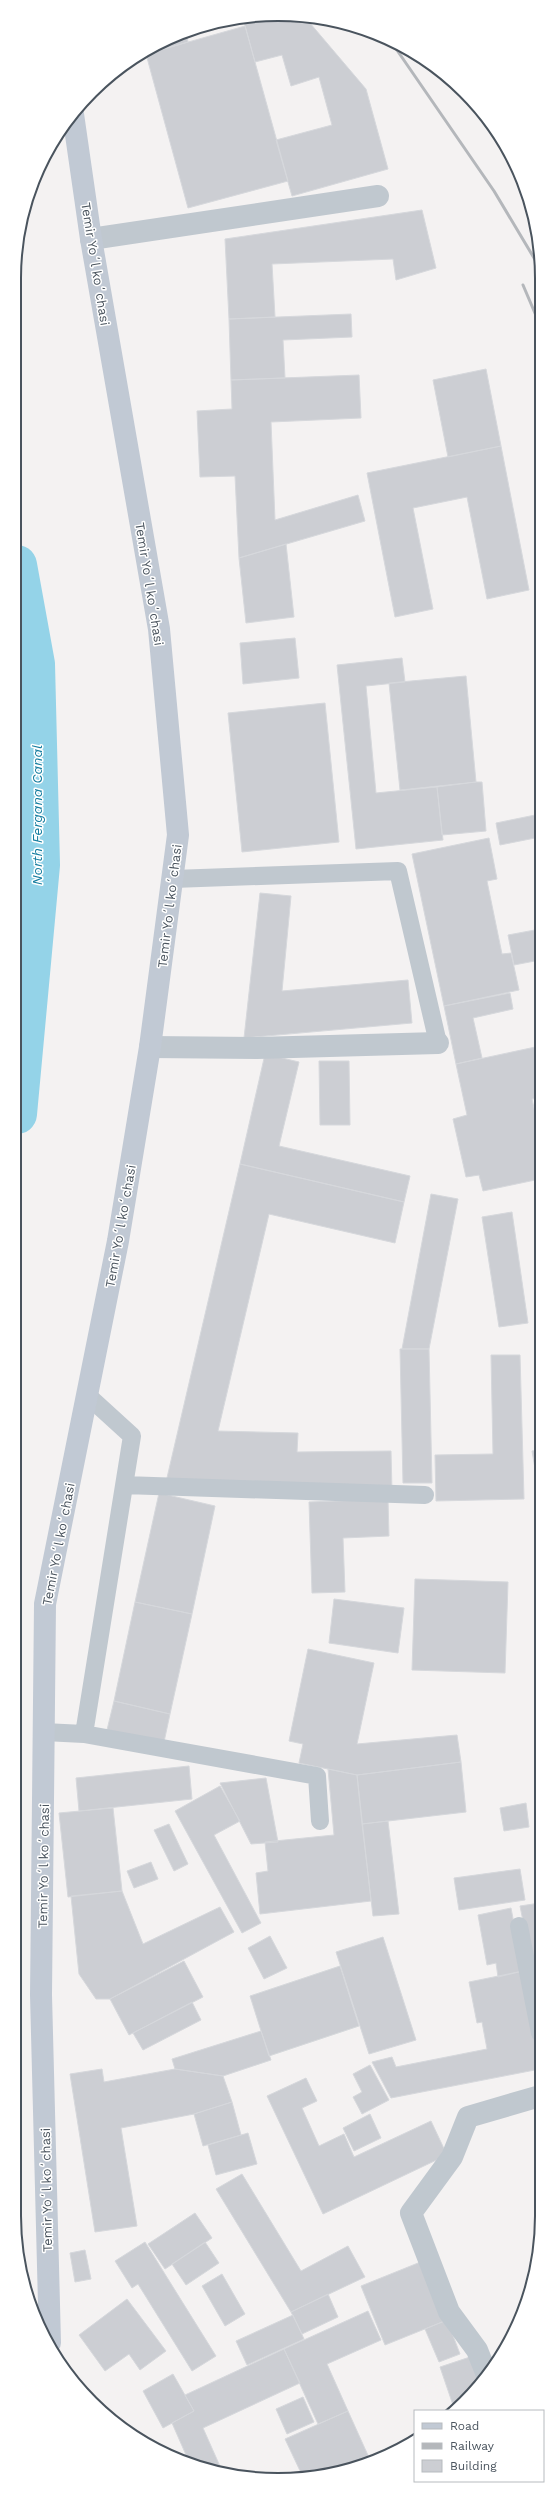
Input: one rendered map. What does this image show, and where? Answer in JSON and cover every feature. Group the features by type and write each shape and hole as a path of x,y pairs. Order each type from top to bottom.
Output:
{"street":[{"name":"Temir Yoʻl koʻchasi","path":"50,2334 41,1995 45,1604 118,1241 150,1047 178,835 158,629 91,239 74,122"},
{"path":"91,239 378,196"},
{"path":"150,1047 257,1048 438,1043"},
{"path":"484,2369 477,2350 448,2312 411,2213 452,2157 468,2117 535,2097"}],"lane":[{"path":"173,879 398,871 438,1043"},
{"path":"84,1734 132,1436 87,1395"},
{"path":"124,1485 425,1496"},
{"path":"44,1732 84,1734 317,1776 320,1821"},
{"path":"519,1926 535,2008"}],"building":[{"path":"278,21 310,23 366,89 388,169 292,196 276,140 332,125 319,77 291,86 282,55 255,62 244,23"},
{"path":"245,26 288,181 188,208 147,57 160,50"},
{"path":"187,38 188,42 160,50"},
{"path":"422,210 436,268 396,280 393,259 272,264 275,317 229,319 225,239"},
{"path":"351,314 352,337 283,340 285,378 231,380 229,319"},
{"path":"486,369 501,446 448,457 433,380"},
{"path":"359,375 361,418 271,422 275,520 358,495 365,521 239,558 235,476 200,477 197,411 232,409 231,380"},
{"path":"501,446 529,590 487,599 467,497 413,508 433,609 395,617 367,473"},
{"path":"286,544 294,617 246,623 239,558"},
{"path":"295,638 299,678 243,684 240,643"},
{"path":"402,658 405,682 366,686 376,793 437,787 443,840 356,849 337,665"},
{"path":"466,676 476,782 400,790 389,683"},
{"path":"325,703 339,842 242,852 228,713"},
{"path":"482,782 486,831 442,835 437,787"},
{"path":"535,815 535,838 500,845 496,823"},
{"path":"489,838 497,879 487,881 502,954 511,953 519,990 444,1006 412,854"},
{"path":"260,893 291,896 282,991 408,980 412,1023 244,1038"},
{"path":"535,930 535,961 514,965 508,935"},
{"path":"510,993 513,1009 473,1018 482,1058 456,1064 444,1006"},
{"path":"535,1047 535,1099 532,1099 535,1112 535,1180 483,1191 479,1175 466,1177 453,1119 467,1115 456,1064"},
{"path":"265,1054 299,1062 279,1146 410,1176 404,1202 240,1164"},
{"path":"319,1061 349,1061 350,1125 320,1125"},
{"path":"240,1164 404,1202 395,1243 269,1214 218,1431 298,1433 297,1452 391,1451 392,1492 166,1482"},
{"path":"431,1194 458,1199 429,1349 402,1349"},
{"path":"512,1212 528,1323 499,1327 482,1217"},
{"path":"400,1349 429,1349 432,1483 403,1483"},
{"path":"491,1355 520,1355 524,1499 436,1501 435,1455 493,1454"},
{"path":"532,1451 535,1451 535,1468"},
{"path":"159,1493 215,1506 192,1614 135,1602"},
{"path":"388,1499 389,1536 343,1538 345,1592 312,1593 309,1502"},
{"path":"415,1579 508,1582 505,1673 412,1670"},
{"path":"334,1599 404,1608 398,1653 329,1643"},
{"path":"135,1602 192,1614 170,1714 114,1701"},
{"path":"308,1649 374,1663 357,1744 457,1735 461,1762 357,1775 299,1763 303,1744 289,1741"},
{"path":"114,1701 170,1714 164,1742 107,1730"},
{"path":"461,1762 466,1812 362,1824 357,1775"},
{"path":"189,1766 192,1799 79,1811 76,1778"},
{"path":"328,1769 357,1775 371,1901 260,1914 256,1873 268,1871 265,1842 334,1835"},
{"path":"266,1778 278,1842 251,1844 220,1783"},
{"path":"220,1786 240,1821 214,1835 261,1923 242,1933 175,1811"},
{"path":"526,1803 529,1827 504,1831 500,1808"},
{"path":"113,1808 122,1891 68,1897 59,1813"},
{"path":"388,1821 399,1914 373,1916 362,1824"},
{"path":"169,1824 188,1864 174,1871 154,1830"},
{"path":"151,1862 158,1879 134,1888 127,1871"},
{"path":"520,1869 525,1900 459,1910 454,1878"},
{"path":"122,1891 143,1944 220,1907 234,1932 110,1999 96,1999 79,1974 71,1896"},
{"path":"535,1904 535,1981 520,1906"},
{"path":"511,1908 523,1971 498,1977 496,1963 487,1965 478,1915"},
{"path":"270,1936 287,1968 264,1979 248,1948"},
{"path":"383,1937 416,2040 369,2054 336,1952"},
{"path":"184,1961 203,1997 129,2035 110,1999"},
{"path":"340,1966 359,2026 269,2056 250,1996"},
{"path":"523,1971 535,2032 535,2070 391,2098 372,2062 392,2057 396,2067 487,2049 482,2022 477,2023 469,1982"},
{"path":"192,2002 201,2020 143,2050 133,2033"},
{"path":"261,2031 271,2060 223,2076 175,2069 172,2059"},
{"path":"370,2065 389,2100 362,2114 353,2097 362,2092 353,2074"},
{"path":"102,2069 104,2082 175,2069 223,2076 232,2102 194,2114 121,2128 137,2226 95,2232 70,2074"},
{"path":"306,2078 317,2101 302,2108 319,2146 344,2134 354,2157 431,2121 447,2155 323,2214 267,2096"},
{"path":"232,2102 241,2135 203,2146 194,2114"},
{"path":"370,2114 381,2138 354,2151 343,2128"},
{"path":"248,2133 257,2164 216,2175 208,2145"},
{"path":"242,2174 301,2271 348,2246 365,2277 291,2312 216,2189"},
{"path":"195,2213 212,2238 165,2269 148,2244"},
{"path":"145,2242 216,2356 192,2371 138,2284 132,2288 115,2261"},
{"path":"205,2242 219,2263 186,2285 172,2264"},
{"path":"85,2250 91,2279 75,2282 70,2253"},
{"path":"423,2261 447,2320 385,2345 361,2286"},
{"path":"222,2274 245,2314 225,2326 202,2286"},
{"path":"328,2294 338,2317 302,2334 291,2312"},
{"path":"127,2299 166,2351 140,2370 129,2354 105,2371 79,2335"},
{"path":"368,2311 381,2340 327,2364 348,2411 318,2424 284,2349"},
{"path":"293,2315 304,2339 247,2365 236,2341"},
{"path":"447,2320 460,2354 439,2362 425,2329"},
{"path":"284,2349 300,2383 203,2428 220,2466 186,2456 172,2423 194,2411 185,2395"},
{"path":"473,2356 479,2375 460,2398 453,2404 440,2367"},
{"path":"173,2374 194,2411 163,2428 143,2391"},
{"path":"303,2397 314,2422 287,2434 276,2409"},
{"path":"348,2411 368,2456 328,2468 300,2472 285,2439"}],"waterway":[{"name":"North Fergana Canal","path":"21,587 35,664 40,865 21,1071"}],"railway":[{"path":"397,51 494,191 534,258"},
{"path":"523,285 535,313"}]}
